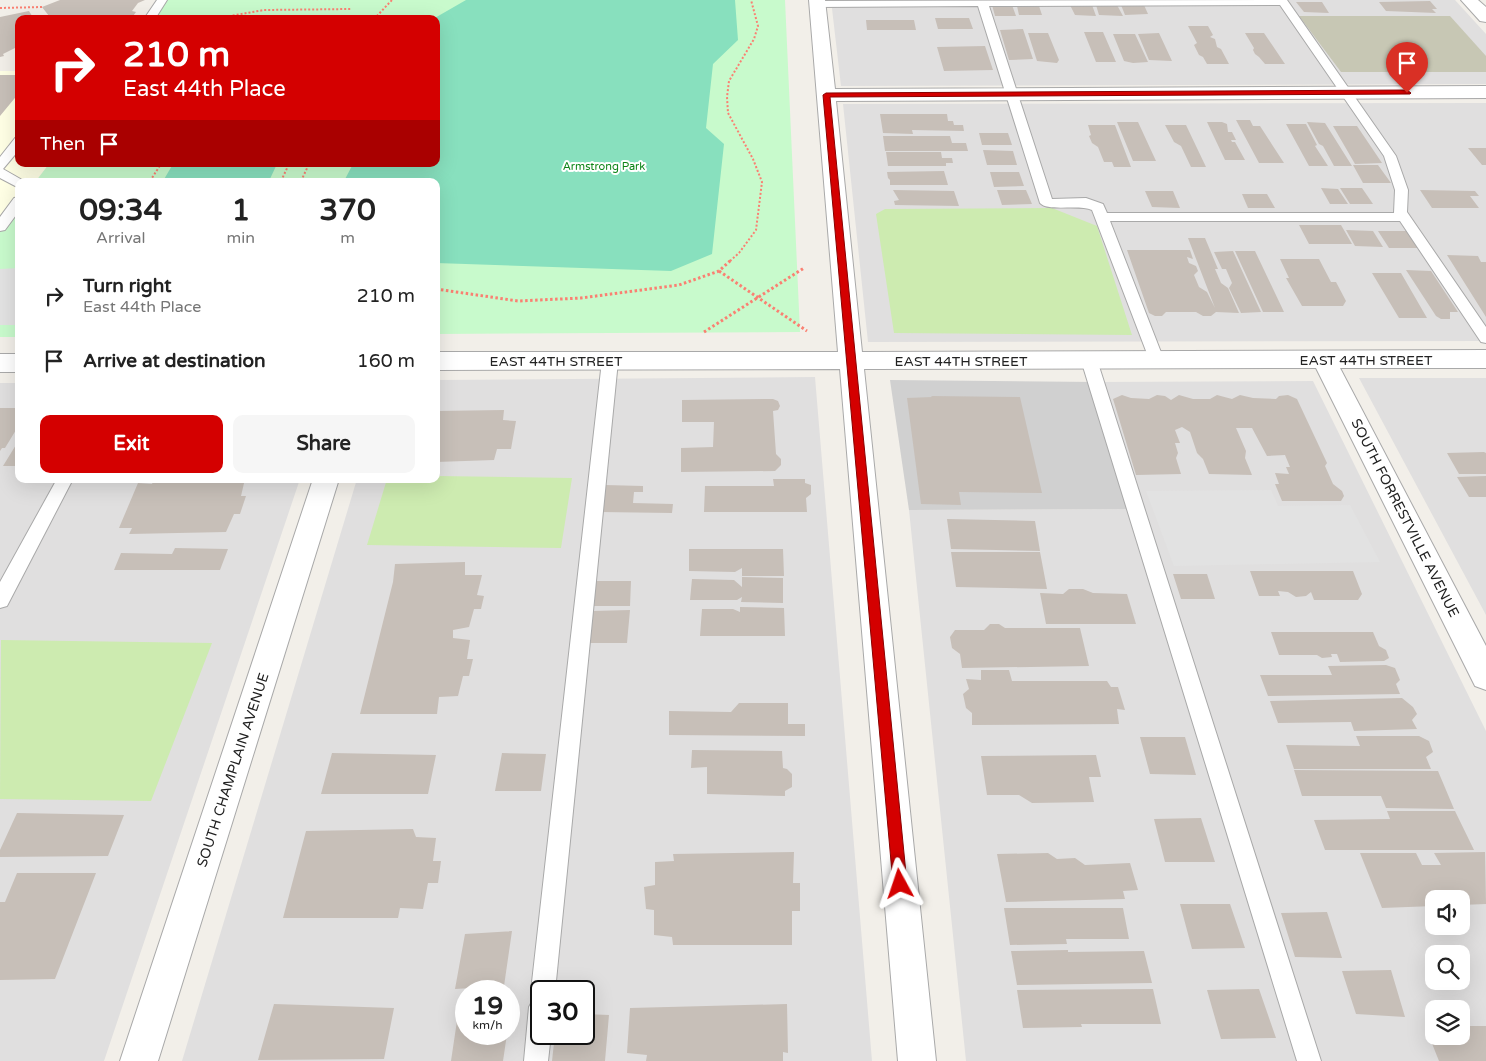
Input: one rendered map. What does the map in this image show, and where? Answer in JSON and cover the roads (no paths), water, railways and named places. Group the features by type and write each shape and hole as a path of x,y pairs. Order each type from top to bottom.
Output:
{"street":[{"path":"1469,0 1486,18"},
{"path":"818,2 917,1061"},
{"path":"826,95 1486,92"},
{"name":"EAST 44TH STREET","path":"440,362 1486,359"},
{"name":"SOUTH FORRESTVILLE AVENUE","path":"1324,360 1486,676"},
{"path":"0,363 15,363"},
{"name":"SOUTH CHAMPLAIN AVENUE","path":"139,1061 325,483"}],"lane":[{"path":"152,15 162,0"},
{"path":"818,2 983,4 1282,1 1348,93 1390,156 1399,178 1404,200 1400,212 1486,338"},
{"path":"983,4 1047,203 1086,202 1098,207 1156,360"},
{"path":"0,166 15,146"},
{"path":"0,172 15,181"},
{"path":"0,227 15,206"},
{"path":"1102,217 1404,218"},
{"path":"1089,360 1309,1061"},
{"path":"544,980 610,361"},
{"path":"0,600 63,483"},
{"path":"536,1061 537,1045"}],"park label":[{"name":"Armstrong Park","path":"604,166"}]}
